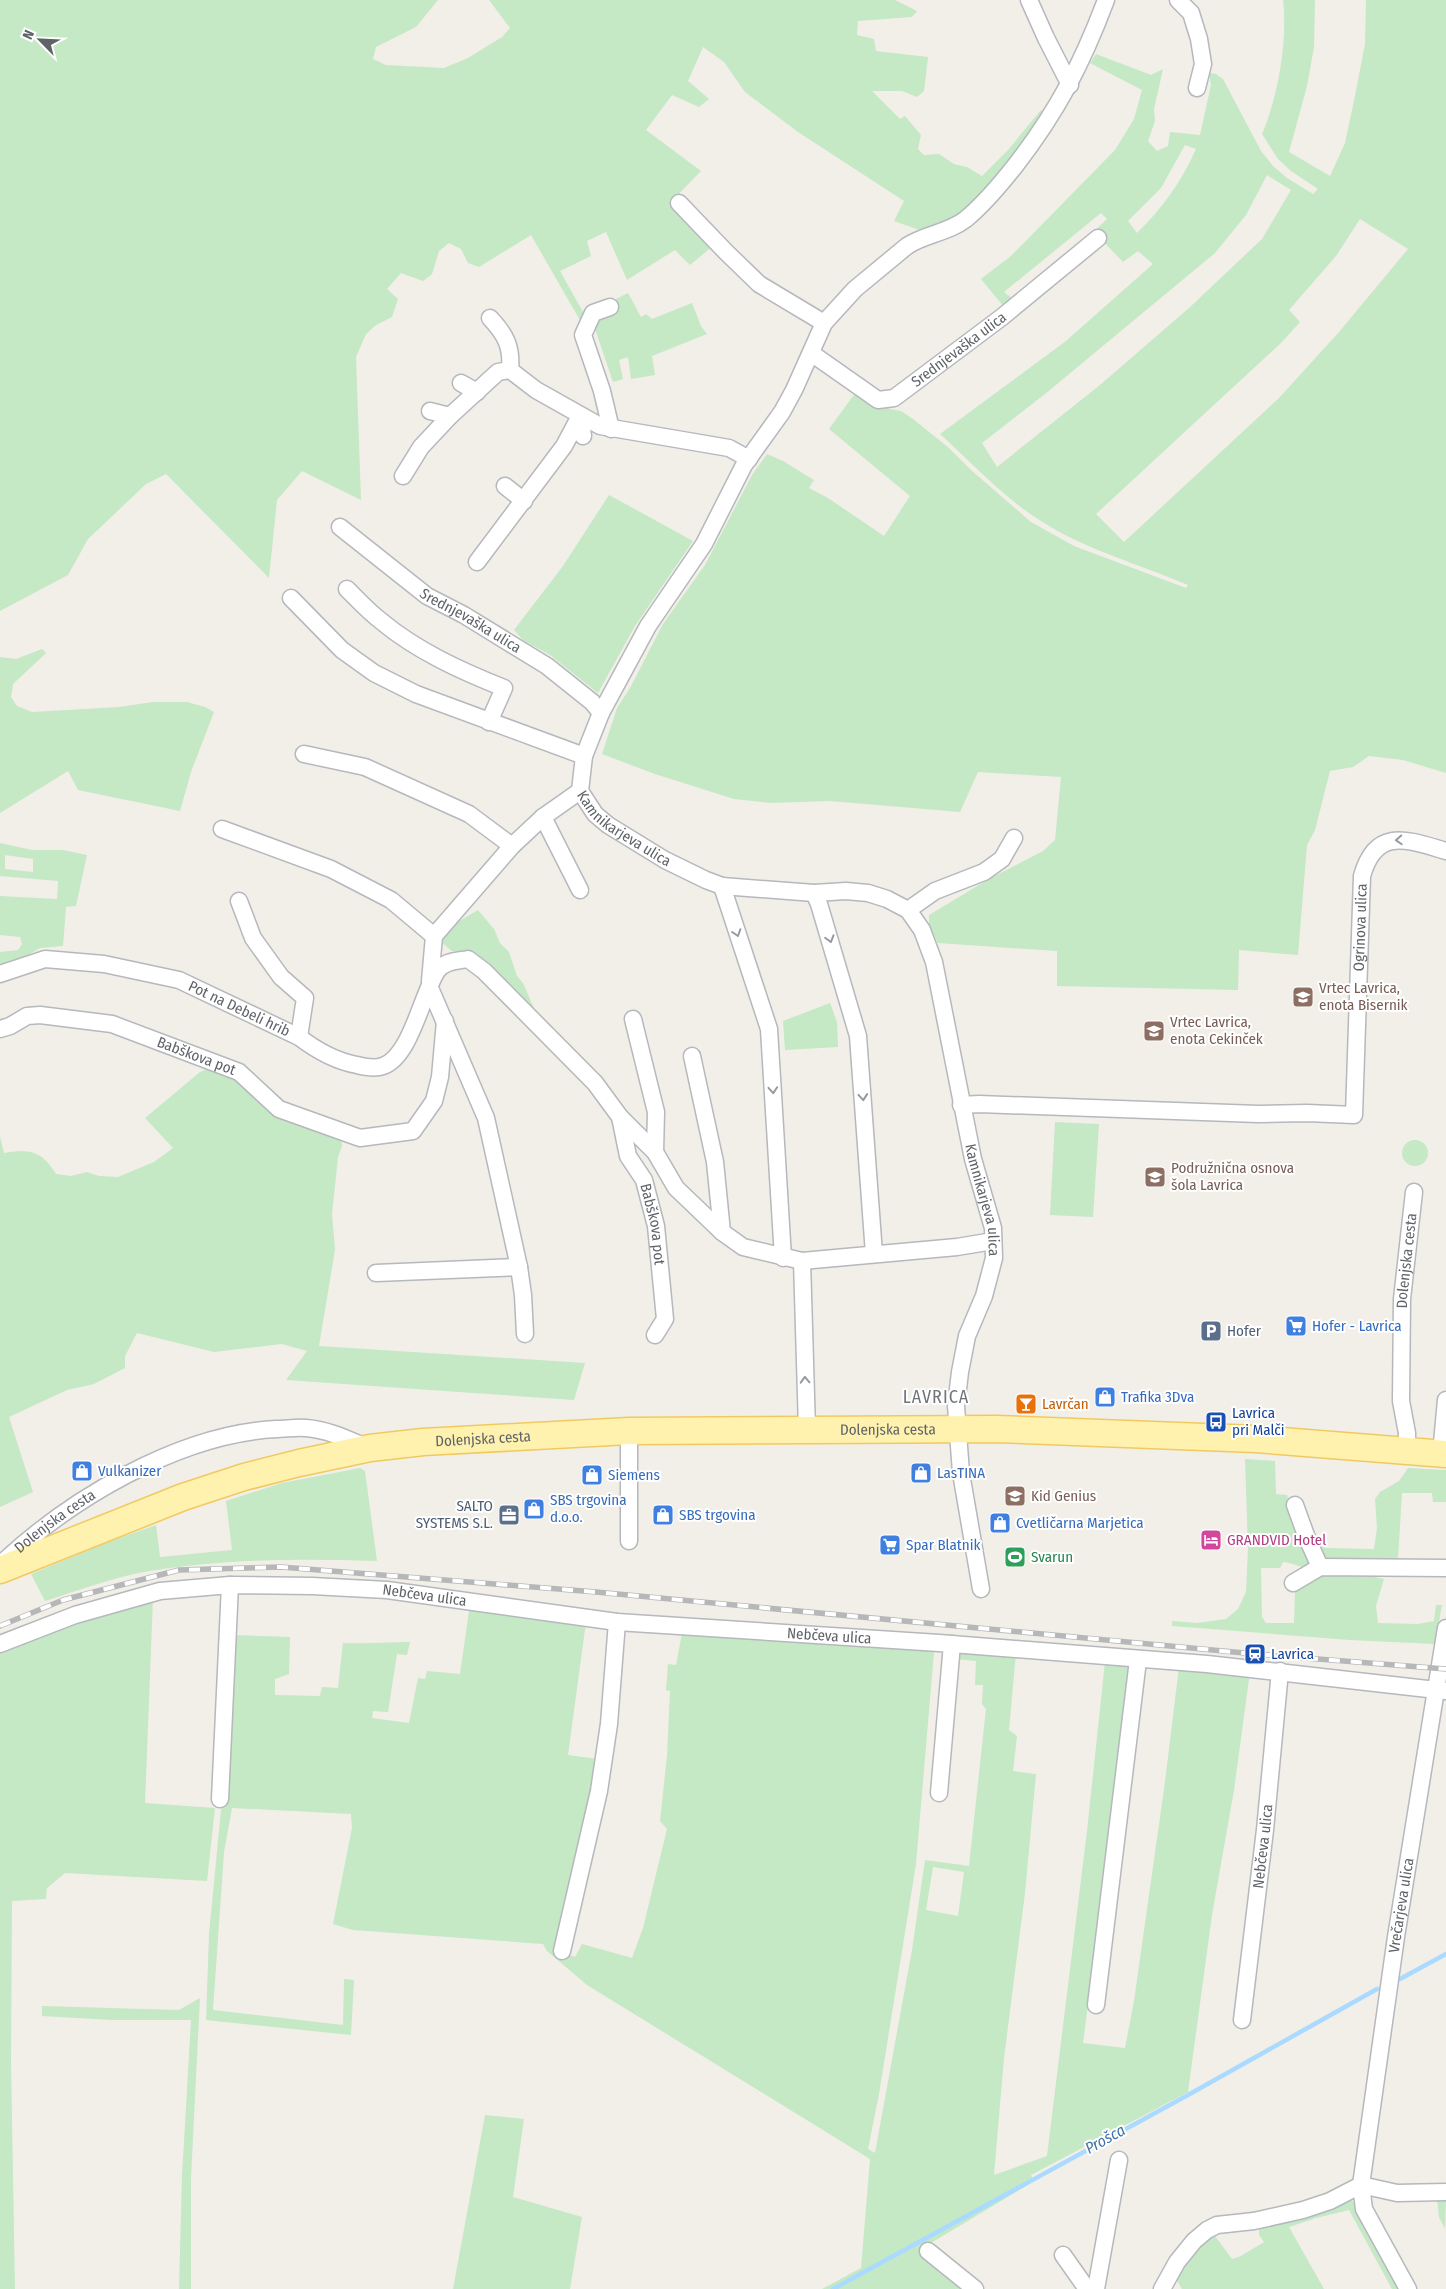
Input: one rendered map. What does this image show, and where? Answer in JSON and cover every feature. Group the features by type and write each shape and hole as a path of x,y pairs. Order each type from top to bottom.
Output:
{"main road":[{"name":"Dolenjska cesta","path":"0,1570 183,1497 244,1477 370,1448 423,1442 629,1431 958,1429 1256,1439 1443,1454"}],"street":[{"path":"1030,0 1046,38 1070,85"},
{"path":"580,791 584,756 601,713 648,626 704,544 744,465 782,412 824,323 855,289 907,246 916,240 943,232 957,224 980,206 999,185 1033,142 1070,85 1106,0"},
{"path":"1178,0 1191,13 1199,39 1203,64 1197,88"},
{"path":"679,203 760,284 824,323"},
{"name":"Srednjevaška ulica","path":"811,353 878,400 894,398 1002,317 1098,238"},
{"path":"610,307 592,313 584,335 602,391 611,429"},
{"path":"490,318 506,339 512,354 510,370"},
{"path":"403,476 450,416 498,372 510,370 536,390 580,416 611,429 729,448 749,459"},
{"path":"460,383 477,392"},
{"path":"430,411 450,416"},
{"path":"580,416 583,436"},
{"path":"477,562 564,446 580,416"},
{"path":"505,486 524,501"},
{"name":"Srednjevaška ulica","path":"340,527 426,596 464,614 547,666 592,702 601,713"},
{"path":"347,589 381,621 413,643 459,670 504,688 489,722"},
{"path":"291,598 342,650 374,673 416,694 584,756"},
{"path":"304,754 366,768 470,814 512,846"},
{"name":"Kamnikarjeva ulica","path":"434,936 512,846 543,817 580,791 595,814 608,825 665,860 722,886 814,893 846,891 868,893 887,899 908,910 922,930 934,962 972,1159 993,1228 994,1258 984,1296 972,1321 960,1372 956,1406 961,1473 981,1589"},
{"path":"543,817 580,890"},
{"path":"222,829 331,869 391,900 434,936 430,988 446,1021 486,1118 519,1267 525,1334"},
{"path":"908,910 935,891 984,872 1002,859 1014,838"},
{"name":"Ogrinova ulica","path":"961,1105 1354,1115 1362,876 1366,862 1373,850 1382,844 1396,839 1409,840 1446,851"},
{"path":"722,886 769,1029 783,1258"},
{"path":"814,893 819,904 858,1036 874,1254"},
{"path":"239,901 253,938 281,977 305,998 299,1037"},
{"name":"Pot na Debeli hrib","path":"0,974 45,959 104,964 179,980 299,1037 315,1050 348,1064 370,1068 384,1066 396,1058 413,1028 430,988"},
{"name":"Babškova pot","path":"430,988 438,970 449,962 468,960 484,972 595,1083 620,1117 655,1152 676,1188 722,1232 743,1247 802,1261 957,1247 993,1241"},
{"name":"Babškova pot","path":"0,1029 10,1026 27,1016 40,1015 112,1024 239,1072 279,1109 360,1138 413,1131 434,1101 440,1077 446,1021"},
{"path":"633,1019 656,1112 655,1152"},
{"path":"692,1056 715,1162 722,1232"},
{"name":"Babškova pot","path":"620,1117 628,1156 644,1180 656,1226 665,1319 655,1335"},
{"name":"Dolenjska cesta","path":"1406,1450 1406,1433 1400,1401 1402,1299 1414,1192"},
{"path":"802,1261 807,1429"},
{"path":"376,1273 519,1267"},
{"name":"Dolenjska cesta","path":"1443,1454 1446,1400"},
{"name":"Dolenjska cesta","path":"0,1565 37,1532 66,1510 103,1488 182,1450 222,1436 258,1430 304,1428 330,1432 370,1448"},
{"path":"629,1431 629,1541"},
{"path":"1295,1505 1320,1567"},
{"path":"1293,1583 1320,1567 1446,1568"},
{"path":"220,1799 230,1585"},
{"name":"Nebčeva ulica","path":"0,1644 75,1615 160,1591 230,1585 387,1590 617,1622 952,1644 1280,1671 1440,1691"},
{"path":"562,1951 598,1792 609,1724 617,1622"},
{"name":"Vrečarjeva ulica","path":"1408,2289 1364,2209 1361,2185 1396,1938 1440,1691 1446,1628"},
{"path":"939,1793 952,1644"},
{"path":"1096,2005 1138,1660"},
{"name":"Nebčeva ulica","path":"1242,2020 1265,1830 1280,1671"},
{"path":"1096,2289 1119,2160"},
{"path":"1162,2289 1177,2262 1194,2241 1207,2230 1218,2226 1303,2210 1330,2201 1361,2185 1398,2192 1446,2192"},
{"path":"928,2251 975,2289"},
{"path":"1064,2255 1087,2289"}],"green space":[{"path":"0,0 438,0 416,27 376,47 373,59 386,65 444,68 468,58 502,37 510,28 489,0 895,0 917,11 912,17 858,21 857,35 874,39 876,51 928,57 924,91 917,97 902,91 872,91 900,119 905,116 921,135 918,149 924,155 939,154 954,164 967,167 982,176 1008,150 1041,110 1046,114 971,210 942,227 922,231 894,221 904,201 798,132 745,92 724,62 703,47 688,81 709,99 699,107 672,95 646,130 701,171 670,203 714,245 690,265 675,250 627,280 606,232 587,241 591,256 560,271 588,321 581,322 531,235 479,267 468,263 461,249 449,243 439,251 432,274 423,281 401,273 387,289 398,299 392,317 376,325 366,334 356,357 361,500 302,471 277,500 269,578 166,474 146,484 88,539 68,575 0,611"},
{"path":"1283,0 1315,0 1314,47 1307,86 1289,152 1330,176 1345,143 1355,96 1365,44 1366,0 1446,0 1446,773 1403,760 1369,756 1353,767 1330,771 1315,830 1307,845 1298,955 1239,950 1238,990 1057,986 1057,951 938,943 929,926 929,915 989,879 1043,851 1055,840 1061,777 978,772 960,812 830,801 770,803 734,799 655,774 602,754 617,708 630,688 663,624 705,565 752,475 767,454 783,461 814,480 809,488 828,498 884,536 910,496 829,429 853,396 859,394 862,389 890,409 901,411 913,419 949,448 971,470 1031,522 1074,546 1186,588 1188,585 1094,548 1041,521 1001,491 940,434 1066,341 1153,264 1138,251 1123,262 1097,235 1009,313 981,279 1011,256 1115,150 1134,119 1142,90 1090,63 1096,54 1151,75 1163,69 1154,109 1155,121 1148,141 1157,151 1168,146 1170,132 1200,135 1211,85 1209,73 1216,74 1223,79 1261,151 1273,166 1287,178 1313,194 1318,189 1291,171 1278,159 1262,134 1277,86 1283,50","holes":["1185,145 1196,149 1171,194 1137,233 1128,221 1161,188","1267,175 1291,190 1262,239 1189,308 1100,385 997,467 982,443 1045,394 1215,253 1246,215","1101,213 1107,219 1087,238 1013,299 1004,292","1360,219 1408,249 1339,332 1279,398 1124,542 1096,514 1281,343 1300,322 1289,310 1336,256"]},
{"path":"628,293 641,317 646,314 652,319 692,303 701,326 707,334 652,356 655,375 631,379 628,357 619,360 623,379 613,382 595,329 597,322 619,310 614,300"},
{"path":"609,495 693,541 635,626 598,693 550,655 523,640 514,630 563,566"},
{"path":"42,649 46,653 13,684 11,697 17,706 32,712 119,707 153,702 187,702 205,707 214,712 191,772 180,811 78,790 68,771 0,813 0,657 16,659"},
{"path":"0,843 32,850 63,850 87,855 76,906 66,907 63,946 40,948 0,971 0,952 18,950 22,944 20,937 0,935 0,896 57,899 58,881 0,876","holes":["5,855 33,859 33,872 5,869"]},
{"path":"478,910 494,929 500,943 509,952 517,976 523,983 537,1015 472,952 452,951 434,936"},
{"path":"830,1003 837,1022 838,1047 785,1050 783,1021"},
{"path":"219,1064 247,1085 341,1138 342,1146 338,1157 332,1214 335,1250 319,1346 585,1363 574,1400 286,1380 307,1351 282,1344 214,1352 137,1333 125,1356 125,1368 94,1384 67,1390 9,1417 33,1492 0,1507 0,1137 4,1153 21,1151 34,1153 46,1160 56,1174 71,1176 87,1172 99,1176 118,1177 154,1162 173,1148 145,1118 200,1072"},
{"path":"1055,1122 1099,1124 1093,1217 1050,1215"},
{"path":"1415,1140 1424,1144 1428,1153 1424,1162 1415,1166 1406,1162 1402,1153 1406,1144"},
{"path":"1245,1459 1275,1461 1276,1494 1287,1495 1309,1563 1308,1568 1283,1562 1280,1568 1261,1568 1262,1617 1266,1623 1294,1623 1295,1591 1322,1574 1357,1573 1384,1579 1376,1606 1378,1623 1418,1624 1434,1621 1436,1605 1442,1605 1435,1644 1350,1640 1172,1626 1172,1621 1197,1623 1226,1619 1238,1609 1246,1592 1248,1548"},
{"path":"360,1468 365,1471 377,1561 260,1560 173,1567 119,1578 45,1601 31,1574 108,1542 156,1525 160,1557 232,1550 226,1501 282,1483"},
{"path":"1408,1468 1446,1470 1446,1502 1433,1502 1432,1493 1402,1493 1398,1559 1393,1565 1328,1564 1312,1545 1327,1548 1374,1549 1377,1528 1375,1499 1380,1492 1399,1481"},
{"path":"153,1598 145,1803 215,1808 207,1881 65,1873 47,1888 46,1899 12,1901 11,2063 15,2289 0,2289 0,1650 77,1619"},
{"path":"470,1604 586,1622 568,1755 598,1759 567,1954 575,1957 582,1944 632,1958 643,1928 667,1829 660,1821 667,1756 670,1691 666,1690 668,1664 676,1665 682,1633 928,1647 934,1652 916,1864 879,2094 868,2149 875,2153 912,1950 925,1860 969,1866 986,1709 982,1704 983,1685 975,1685 976,1661 955,1659 956,1649 1016,1653 1009,1730 1017,1736 1013,1771 1036,1774 1025,1893 1004,2058 994,2175 1047,2156 1087,1831 1105,1662 1133,1664 1083,2043 1125,2048 1134,2001 1179,1667 1250,1672 1234,1790 1212,1915 1188,2092 1031,2175 1034,2181 921,2249 966,2289 822,2289 861,2268 870,2159 587,1985 547,1951 543,1944 353,1930 333,1924 352,1828 351,1814 232,1808 224,1852 213,2010 343,2025 344,1979 354,1980 351,2035 206,2020 209,1934 230,1717 233,1635 290,1637 289,1674 275,1679 275,1695 320,1696 322,1687 338,1688 343,1643 410,1642 407,1655 397,1654 388,1712 373,1711 372,1718 409,1723 418,1678 425,1679 427,1671 460,1674","holes":["933,1867 964,1872 958,1916 926,1910"]},
{"path":"200,1998 191,2178 191,2289 179,2289 182,2176 191,2020 112,2020 42,2016 42,2006 179,2010"},
{"path":"485,2115 524,2119 513,2197 582,2217 570,2289 453,2289"},
{"path":"1437,2198 1446,2198 1445,2229 1439,2217"},
{"path":"1351,2200 1357,2205 1402,2289 1392,2289 1349,2210 1289,2227 1324,2289 1182,2289 1175,2277 1186,2256 1211,2233 1232,2259 1241,2256 1264,2242 1259,2235 1259,2226"}],"waterway":[{"name":"Prošca","path":"1400,1979 1446,1954"},
{"name":"Prošca","path":"833,2289 1188,2095 1377,1989"}],"railway":[{"path":"0,1626 63,1600 179,1570 281,1567 596,1592 1255,1654 1446,1669"}],"place":[{"name":"Vrtec Lavrica, enota Bisernik","path":"1303,997"},
{"name":"Vrtec Lavrica, enota Cekinček","path":"1154,1031"},
{"name":"Podružnična osnova šola Lavrica","path":"1155,1177"},
{"name":"Hofer - Lavrica","path":"1296,1326"},
{"name":"Hofer","path":"1211,1331"},
{"name":"Trafika 3Dva","path":"1105,1397"},
{"name":"Lavrčan","path":"1026,1404"},
{"name":"Lavrica pri Malči","path":"1216,1422"},
{"name":"Vulkanizer","path":"82,1471"},
{"name":"LasTINA","path":"921,1473"},
{"name":"Siemens","path":"592,1475"},
{"name":"Kid Genius","path":"1015,1496"},
{"name":"SBS trgovina d.o.o.","path":"534,1509"},
{"name":"SALTO SYSTEMS S.L.","path":"509,1515"},
{"name":"SBS trgovina","path":"663,1515"},
{"name":"Cvetličarna Marjetica","path":"1000,1523"},
{"name":"GRANDVID Hotel","path":"1211,1540"},
{"name":"Spar Blatnik","path":"890,1545"},
{"name":"Svarun","path":"1015,1557"},
{"name":"Lavrica","path":"1255,1654"}],"district":[{"name":"LAVRICA","path":"936,1397"}]}
